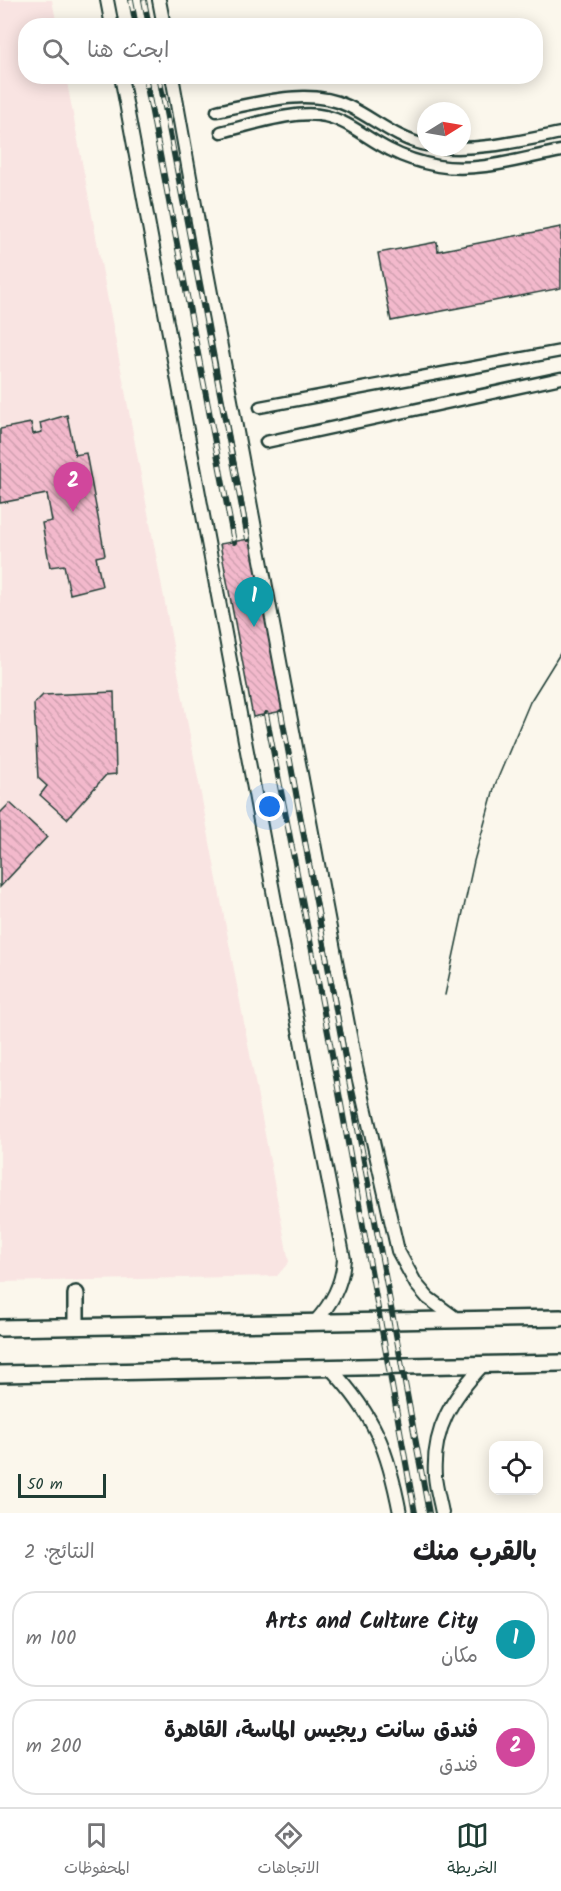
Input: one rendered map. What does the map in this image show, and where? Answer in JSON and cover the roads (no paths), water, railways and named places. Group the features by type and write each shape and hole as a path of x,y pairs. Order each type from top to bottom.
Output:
{"main road":[{"path":"76,1294 76,1326"},
{"path":"0,1328 561,1318"},
{"path":"0,1374 561,1363"}],"street":[{"path":"107,0 110,18"},
{"path":"159,0 162,18"},
{"path":"122,84 305,1062 344,1259 343,1274 332,1302 315,1322"},
{"path":"173,84 356,1067 398,1251 406,1268 428,1298 458,1320"},
{"path":"217,111 293,98 327,99 346,104 393,134 417,143"},
{"path":"221,132 308,114 331,118 348,125 389,150 426,164 485,166 561,151"},
{"path":"471,148 561,133"},
{"path":"260,407 561,351"},
{"path":"266,442 561,378"},
{"path":"442,1513 435,1477 437,1445 446,1415 462,1388 483,1365"},
{"path":"331,1369 353,1392 376,1429 385,1448 394,1479 400,1513"}],"tram line":[{"path":"445,995 474,861 495,785 530,702 561,652"}],"railway":[{"path":"131,0 134,18"},
{"path":"144,0 147,18"},
{"path":"147,84 234,542"},
{"path":"161,84 248,539"},
{"path":"281,712 429,1513"},
{"path":"266,714 329,1038 415,1513"}],"place":[{"name":"فندق سانت ريجيس الماسة، القاهرة","path":"73,512"},
{"name":"Arts and Culture City","path":"254,627"}]}
